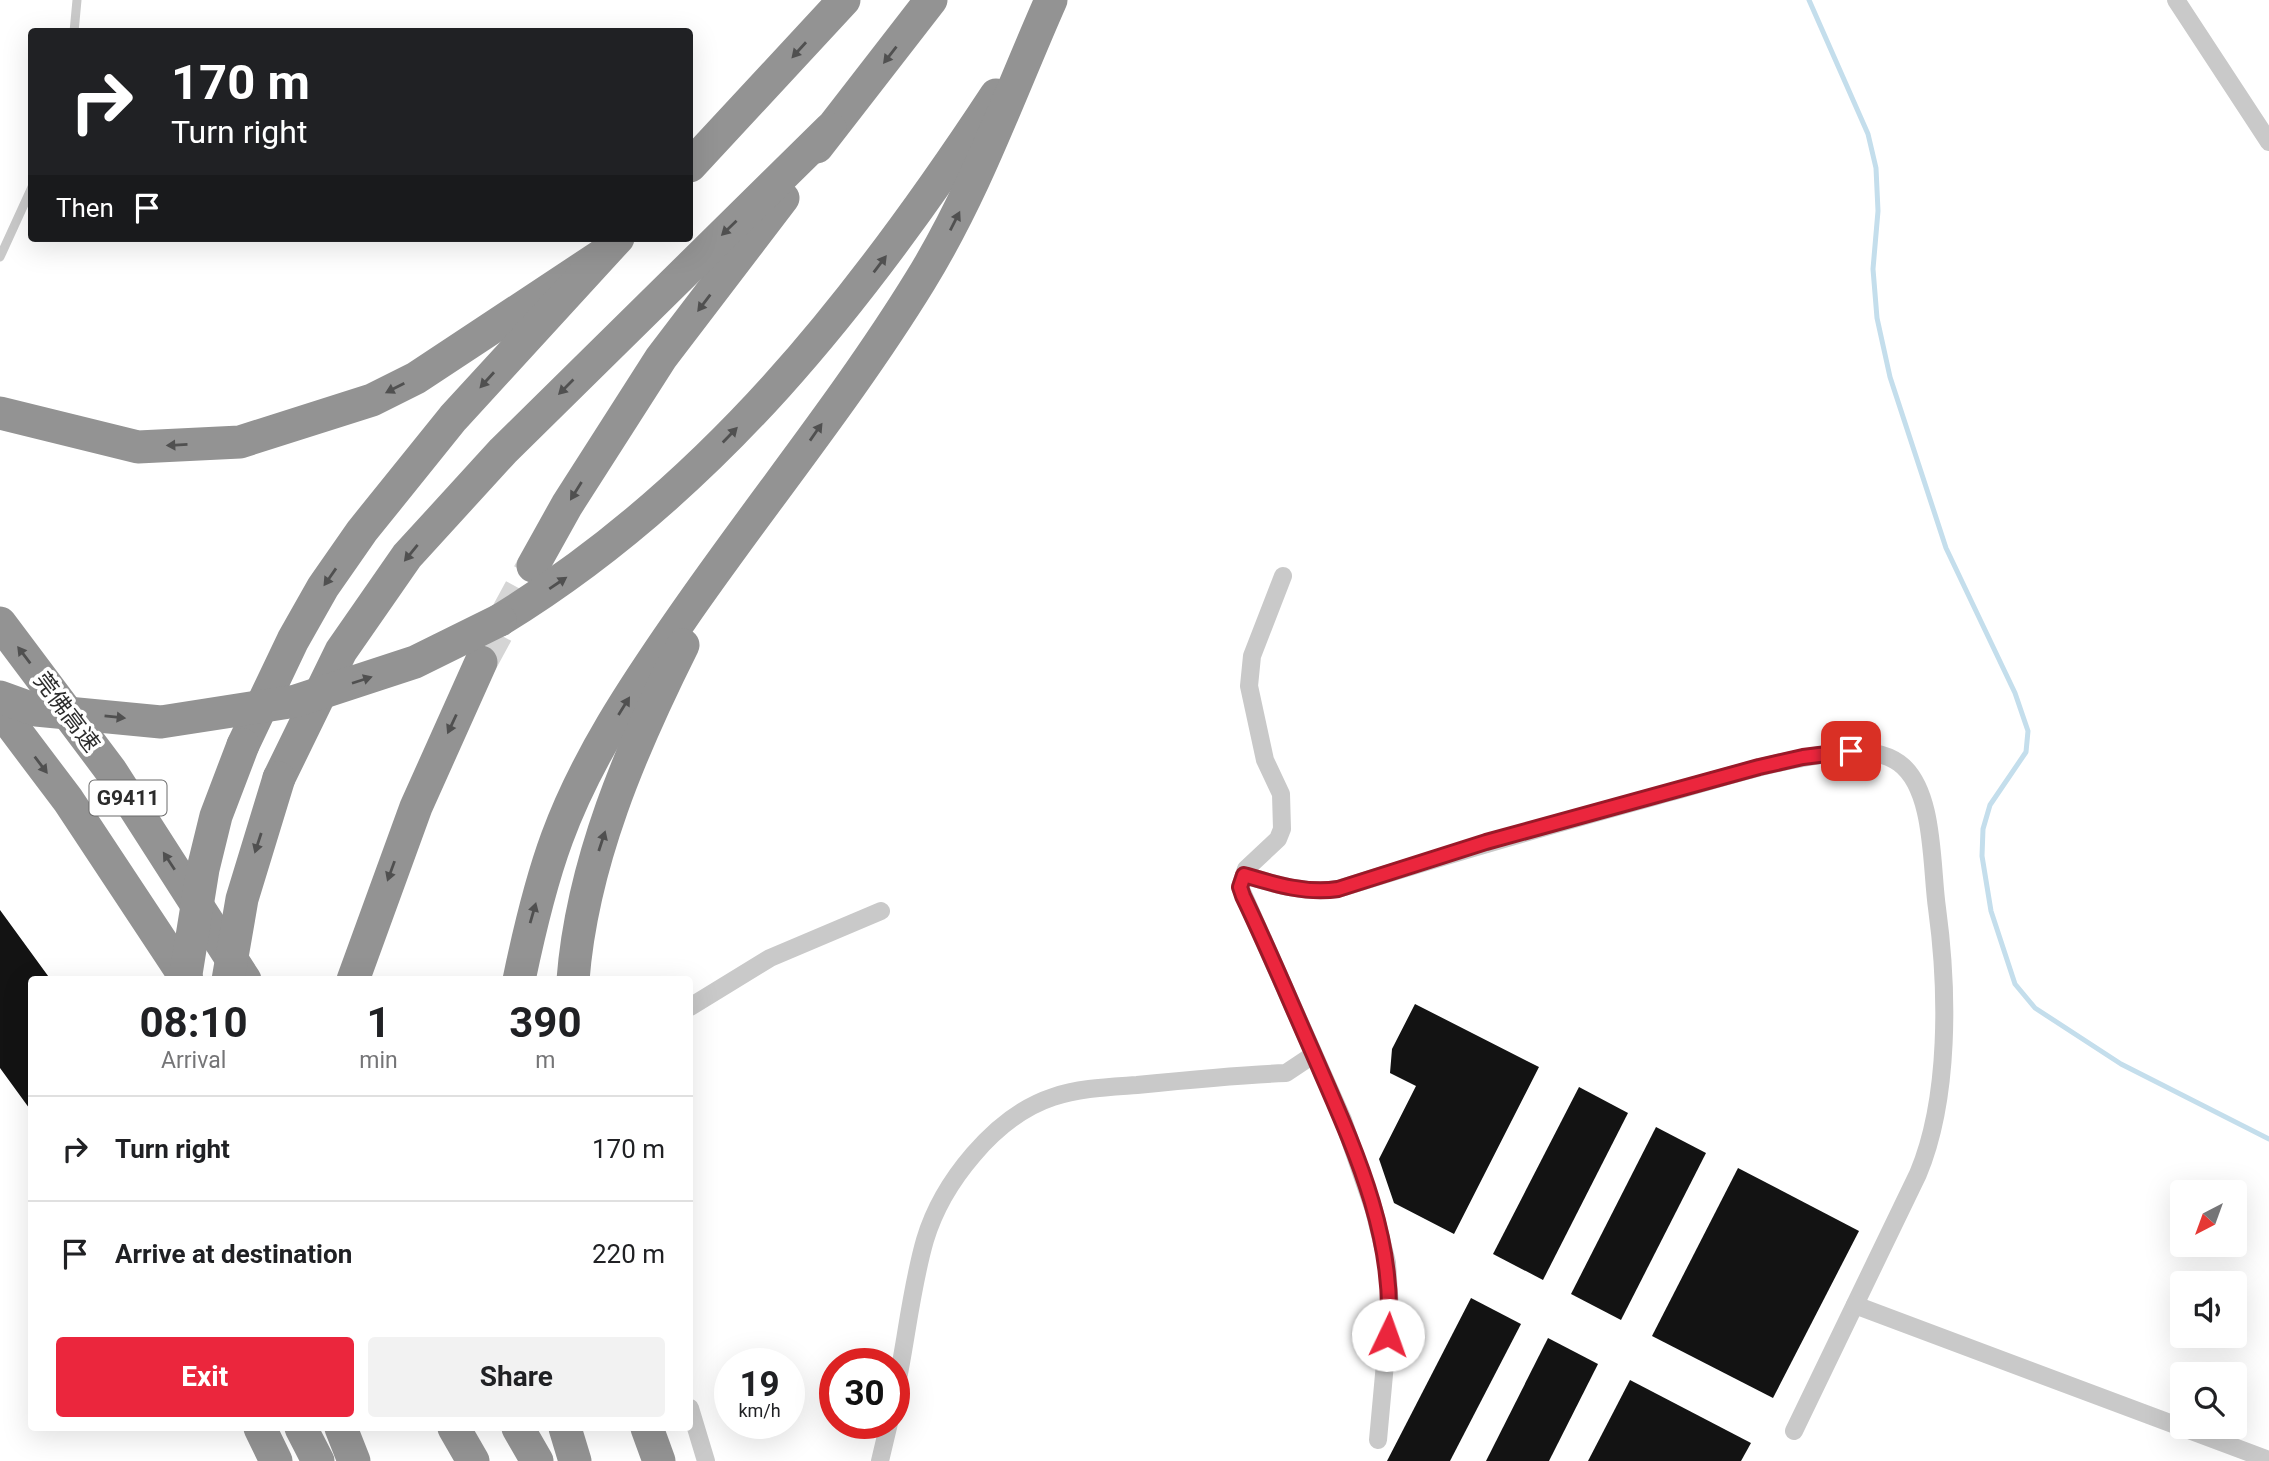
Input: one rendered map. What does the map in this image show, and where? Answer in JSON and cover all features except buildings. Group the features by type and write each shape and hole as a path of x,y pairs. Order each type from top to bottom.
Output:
{"highway":[{"path":"693,163 844,0"},
{"path":"533,566 567,505 661,358 787,193 830,129 931,0"},
{"path":"520,976 532,917 553,851 583,779 644,672 903,306 950,230 1012,99 1046,12"},
{"path":"0,697 36,710 162,722 296,701 415,662 500,620 579,569 670,495 780,383 837,319 909,225 1046,12"},
{"path":"229,976 242,899 279,778 341,651 373,601 424,537 560,393 830,129"},
{"path":"5,415 138,447 240,442 372,400 416,378 608,248"},
{"path":"187,976 203,869 216,816 243,745 293,640 323,587 362,531 453,418 608,248"},
{"path":"574,976 584,909 616,797 640,735 732,546"},
{"name":"莞佛高速","path":"0,623 111,771 242,976"},
{"path":"354,976 416,807 481,662"},
{"name":"G9411","path":"0,710 68,800 183,976"},
{"path":"261,1431 276,1461"},
{"path":"456,1431 473,1461"},
{"path":"520,1431 537,1461"},
{"path":"566,1431 575,1461"},
{"path":"648,1431 659,1461"}],"street":[{"path":"2176,0 2269,142"},
{"path":"1283,576 1252,656 1249,686 1262,751 1281,794 1282,829 1278,839 1255,857 1240,887 1314,1055 1359,1167 1387,1263 1390,1309 1378,1440"},
{"path":"1244,875 1278,885 1325,891 1338,889 1550,824 1803,757 1851,751 1880,754 1900,764 1915,782 1924,801 1939,922 1942,1013 1937,1105 1924,1159 1794,1431"},
{"path":"693,1005 771,958 881,911"},
{"path":"904,1348 921,1258 938,1208 970,1161 1016,1116 1054,1096 1089,1089 1286,1073 1314,1055"},
{"path":"1855,1305 2269,1460"},
{"path":"693,1418 706,1461"},
{"path":"880,1461 885,1439"}],"lane":[{"path":"74,28 77,0"},
{"path":"0,257 28,196"}],"waterway":[{"path":"1809,0 1868,134 1876,168 1878,211 1873,269 1877,318 1890,377 1946,548 2015,693 2028,731 2026,752 1990,805 1983,829 1982,856 1991,911 2015,984 2035,1008 2121,1064 2269,1139"}],"tunnel":[{"path":"481,662 533,566"}],"route":[{"path":"1388,1335 1390,1309 1387,1263 1374,1210 1343,1120 1243,896 1240,887 1244,875 1307,890 1338,889 1486,842 1759,767 1803,757 1851,751"}]}
